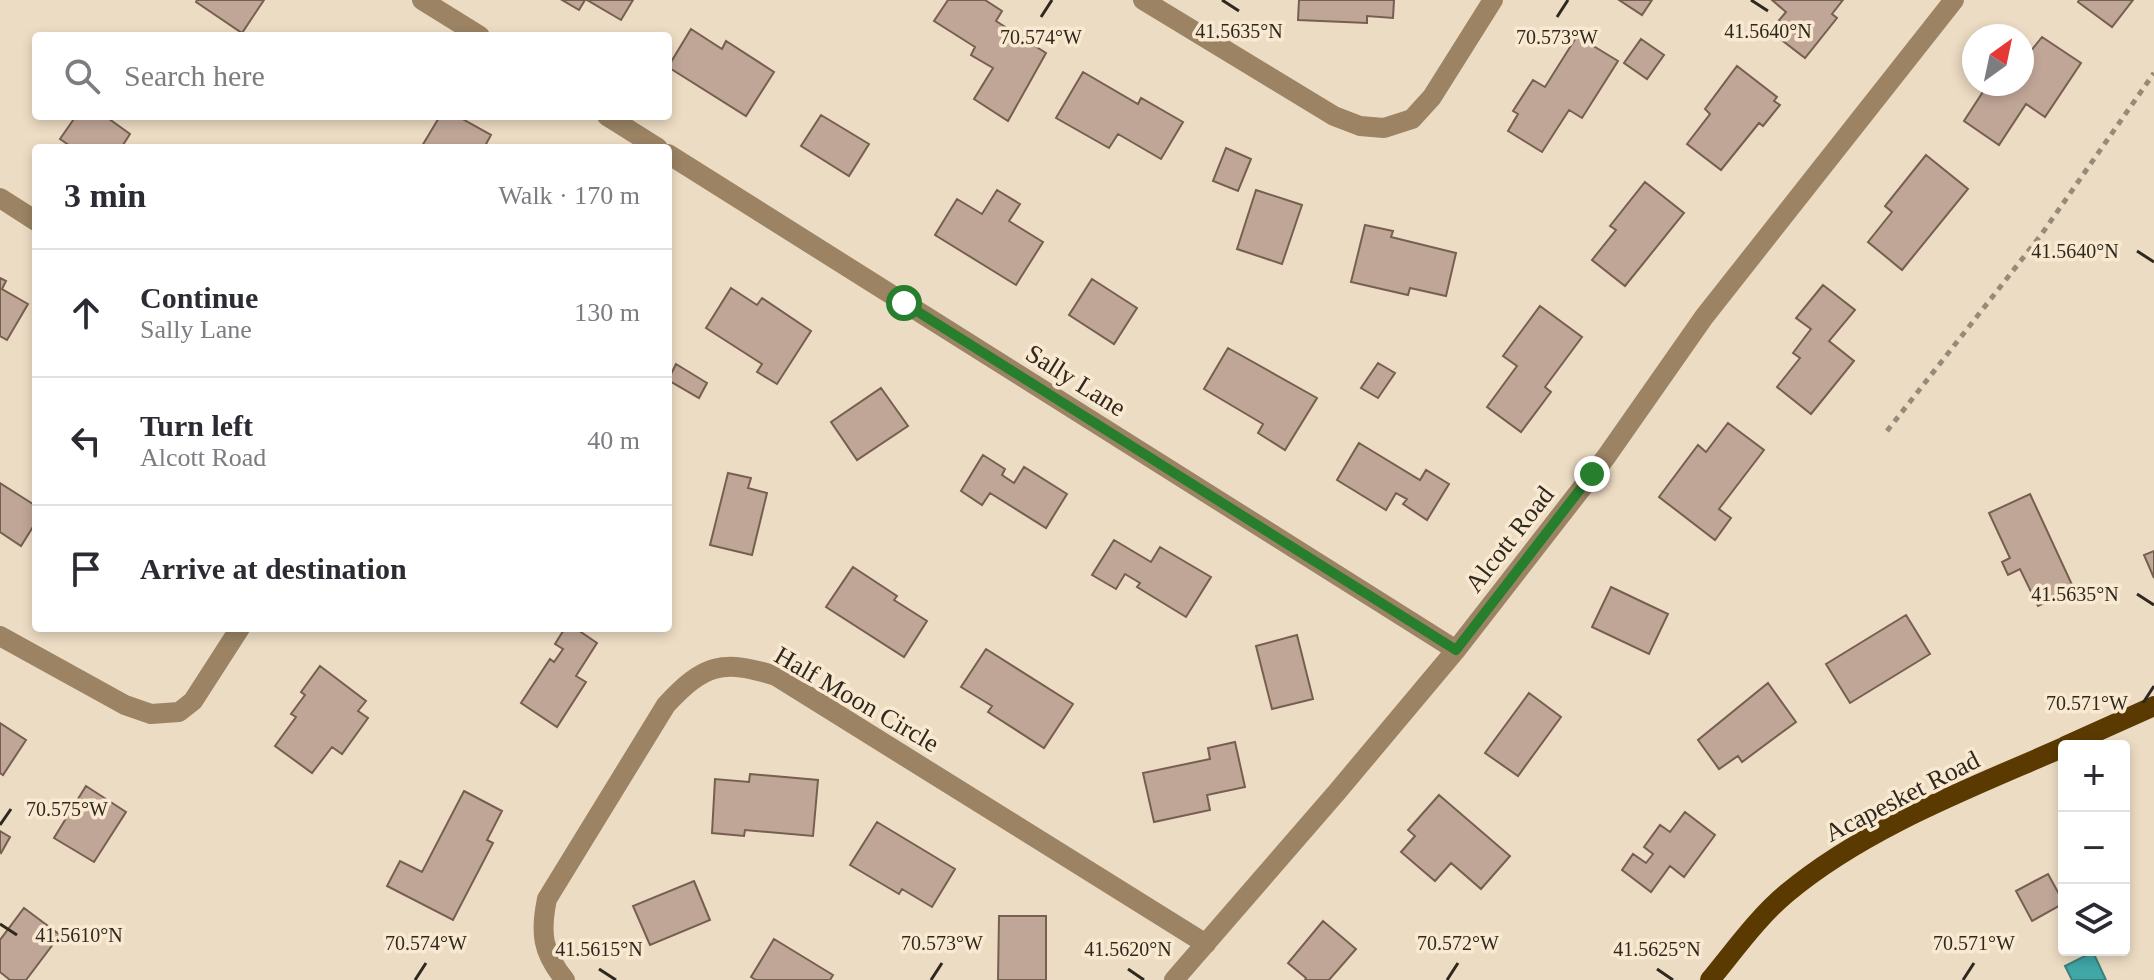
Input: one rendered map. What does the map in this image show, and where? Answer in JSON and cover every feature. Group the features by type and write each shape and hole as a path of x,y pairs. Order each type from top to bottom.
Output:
{"main road":[{"name":"Acapesket Road","path":"2078,740 2154,706"},
{"name":"Acapesket Road","path":"1710,980 1785,894 1847,849 1890,826 2058,749"}],"street":[{"path":"422,0 474,32"},
{"path":"1143,0 1334,116 1360,126 1384,128 1412,119 1432,97 1493,0"},
{"name":"Alcott Road","path":"1174,980 1456,650 1606,457 1704,317 1954,0"},
{"path":"613,120 652,144"},
{"name":"Sally Lane","path":"672,157 1456,650"},
{"path":"0,198 32,218"},
{"path":"0,636 125,705 151,714 179,712 193,701 237,632"},
{"name":"Half Moon Circle","path":"565,980 545,949 542,923 547,899 666,705 705,671 730,666 747,667 776,676 1206,944"}],"path":[{"path":"1887,431 2041,235 2154,73"}],"water":[{"path":"2085,956 2095,956 2106,980 2072,980 2065,966"}],"building":[{"path":"197,0 264,0 243,32"},
{"path":"562,0 585,0 579,10"},
{"path":"587,0 633,0 621,20"},
{"path":"948,0 985,0 1002,11 996,21 1046,53 1008,121 974,99 993,68 971,55 975,47 934,21"},
{"path":"1299,0 1394,0 1393,18 1367,16 1367,23 1298,20"},
{"path":"1619,0 1652,0 1642,15"},
{"path":"1772,0 1843,0 1832,14 1837,18 1805,58 1770,31 1786,12"},
{"path":"2079,0 2133,0 2112,27"},
{"path":"691,29 722,49 726,41 774,72 746,116 672,70 672,60"},
{"path":"1577,36 1618,61 1582,118 1569,110 1542,152 1508,131 1518,114 1513,111 1533,80 1545,87"},
{"path":"2042,37 2081,63 2045,117 2026,104 1999,145 1964,121 1980,96 2034,96 2034,47"},
{"path":"1641,39 1664,55 1647,79 1624,63"},
{"path":"1737,66 1777,97 1774,101 1780,105 1763,126 1759,123 1721,170 1687,144 1710,114 1705,109"},
{"path":"1083,72 1138,104 1141,98 1183,122 1161,159 1118,134 1109,148 1056,118"},
{"path":"821,115 869,144 849,176 801,146"},
{"path":"73,120 111,120 130,134 124,144 67,144 60,139"},
{"path":"438,120 464,120 491,135 486,144 423,144"},
{"path":"1226,148 1251,159 1238,191 1213,181"},
{"path":"1926,155 1968,189 1902,270 1868,242 1892,212 1885,206"},
{"path":"1645,182 1684,213 1625,286 1592,260 1616,230 1610,226"},
{"path":"997,190 1020,204 1009,221 1043,242 1016,285 935,235 957,199 982,214"},
{"path":"1256,190 1302,205 1282,264 1237,249"},
{"path":"1365,225 1393,231 1391,237 1456,253 1446,296 1410,288 1408,295 1351,282"},
{"path":"0,278 6,281 2,289 28,304 7,340 0,336"},
{"path":"1092,279 1137,308 1114,344 1069,315"},
{"path":"1823,285 1855,310 1829,341 1854,361 1811,414 1777,387 1800,358 1793,353 1811,329 1796,318"},
{"path":"731,288 757,305 762,298 811,331 777,384 757,372 762,364 706,328"},
{"path":"1540,306 1582,337 1545,387 1551,392 1521,432 1487,407 1517,366 1503,356"},
{"path":"1228,348 1317,398 1285,450 1258,433 1263,424 1204,389"},
{"path":"1378,363 1395,373 1378,398 1361,388"},
{"path":"676,364 707,383 699,398 672,382"},
{"path":"881,388 908,426 857,460 831,422"},
{"path":"1728,423 1764,450 1719,509 1731,518 1715,540 1659,497 1698,445 1706,452"},
{"path":"1359,443 1420,480 1426,470 1449,484 1427,520 1403,504 1407,499 1396,493 1386,510 1337,480"},
{"path":"983,455 1005,469 1002,475 1014,483 1024,467 1067,494 1046,528 990,493 982,505 961,491"},
{"path":"728,473 751,478 748,488 767,493 752,555 710,545"},
{"path":"0,483 32,503 32,528 21,546 0,532"},
{"path":"2030,494 2074,589 2038,606 2020,569 2008,575 2002,562 2010,558 1989,513"},
{"path":"1114,540 1151,562 1160,547 1211,577 1186,617 1137,587 1140,583 1125,574 1116,589 1092,575"},
{"path":"2154,551 2154,578 2144,555"},
{"path":"853,567 897,596 894,600 927,621 904,657 826,607"},
{"path":"1611,587 1668,614 1649,654 1592,627"},
{"path":"1906,615 1930,654 1850,703 1826,664"},
{"path":"562,632 581,632 597,643 576,676 586,682 557,727 521,703 550,659 554,662 563,649 555,644"},
{"path":"1297,635 1313,699 1272,709 1256,646"},
{"path":"986,649 1073,704 1044,748 988,712 992,706 961,687"},
{"path":"320,666 366,701 358,711 368,718 342,754 332,747 312,773 275,746 296,717 291,714 305,695 301,692"},
{"path":"1768,683 1796,722 1742,762 1738,756 1719,769 1698,740"},
{"path":"1529,693 1561,717 1518,776 1485,753"},
{"path":"0,723 26,740 3,775 0,773"},
{"path":"1235,742 1245,787 1207,795 1210,810 1154,822 1143,773 1210,759 1208,748"},
{"path":"750,774 818,780 813,836 745,830 744,836 712,833 715,779 749,782"},
{"path":"86,786 126,812 94,862 54,838"},
{"path":"464,791 502,811 487,840 493,843 453,920 387,886 400,861 422,872"},
{"path":"1439,795 1510,856 1481,889 1451,863 1435,881 1401,852 1415,836 1408,830"},
{"path":"1685,812 1715,835 1684,877 1670,866 1651,892 1622,870 1633,854 1646,863 1653,854 1644,847 1660,825 1670,832"},
{"path":"877,822 955,869 932,907 902,889 899,894 850,865"},
{"path":"0,831 10,837 1,853 0,852"},
{"path":"2048,874 2058,892 2058,906 2032,921 2016,891"},
{"path":"694,881 710,920 650,945 633,906"},
{"path":"24,908 60,935 26,980 10,980 0,972 0,940"},
{"path":"999,916 1046,916 1046,980 998,980"},
{"path":"1323,921 1356,949 1329,980 1305,980 1288,963"},
{"path":"774,939 833,975 830,980 756,980 751,977"}],"route":[{"path":"904,303 1456,650 1592,474"}]}
